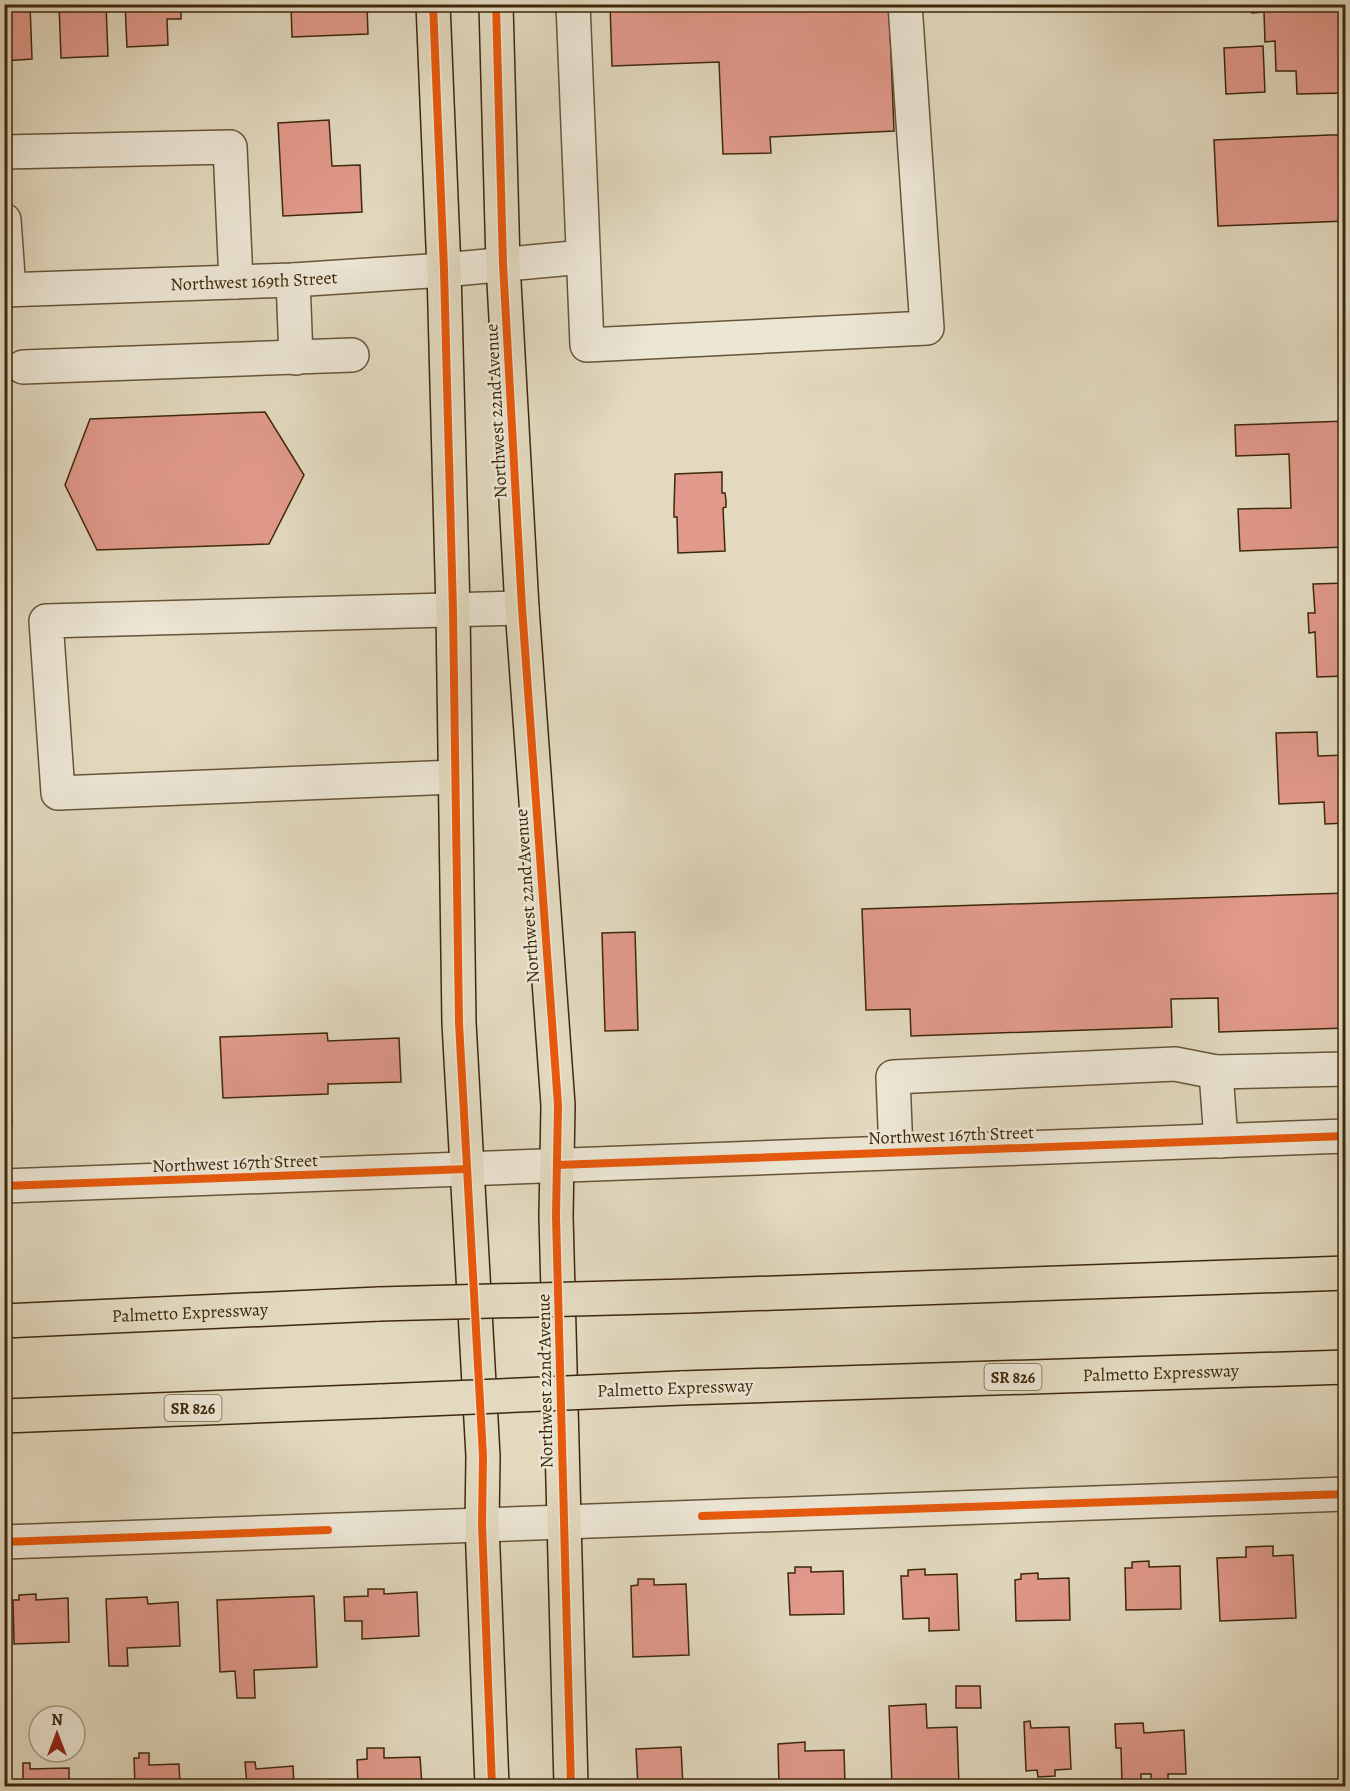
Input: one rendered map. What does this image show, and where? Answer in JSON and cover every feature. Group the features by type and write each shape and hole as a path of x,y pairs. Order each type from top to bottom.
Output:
{"main road":[{"path":"433,4 444,270 453,611 459,1023 483,1456 482,1524 492,1786"},
{"name":"Northwest 22nd Avenue","path":"496,4 503,264 522,608 558,1105 556,1216 562,1521 571,1786"},
{"name":"Palmetto Expressway","path":"4,1321 379,1304 688,1296 1346,1273"},
{"name":"Palmetto Expressway","path":"4,1416 681,1388 1346,1367"}],"street":[{"path":"573,4 587,345 927,328 905,4"},
{"path":"4,152 230,147 236,282"},
{"path":"4,220 7,290"},
{"name":"Northwest 169th Street","path":"7,290 293,280 444,270 583,257"},
{"path":"293,280 296,358"},
{"path":"23,368 352,356"},
{"path":"455,777 58,793 46,621 522,608"},
{"path":"896,1152 893,1077 1175,1064 1216,1072 1346,1069"},
{"path":"1216,1072 1221,1141"},
{"name":"Northwest 167th Street","path":"4,1186 1346,1136"},
{"path":"4,1542 1346,1494"}],"building":[{"path":"4,4 30,4 32,59 4,61"},
{"path":"59,4 106,4 108,56 61,58"},
{"path":"125,4 181,4 181,19 167,19 168,45 127,47"},
{"path":"291,4 367,4 368,34 292,37"},
{"path":"610,4 889,4 894,131 770,137 771,153 723,154 719,62 612,66"},
{"path":"1252,4 1346,4 1346,42 1343,42 1345,93 1297,94 1296,71 1276,71 1275,41 1265,42 1264,12 1252,13"},
{"path":"1263,46 1265,92 1226,94 1224,48"},
{"path":"329,120 332,166 360,165 362,212 283,216 278,123"},
{"path":"1346,135 1346,221 1218,226 1214,140"},
{"path":"265,412 304,475 269,544 97,550 65,485 90,419"},
{"path":"1346,421 1346,547 1240,551 1238,509 1291,508 1289,454 1236,456 1235,425"},
{"path":"722,472 722,493 725,493 726,500 726,507 723,508 725,551 678,553 677,517 674,517 675,474"},
{"path":"1346,583 1346,676 1317,677 1315,632 1309,633 1308,613 1315,613 1313,584"},
{"path":"1317,732 1318,756 1346,755 1346,823 1325,824 1324,802 1279,804 1276,733"},
{"path":"1346,893 1346,1028 1219,1032 1218,998 1171,999 1172,1027 911,1036 910,1009 866,1010 862,909"},
{"path":"635,932 638,1030 605,1031 602,933"},
{"path":"327,1033 328,1041 399,1038 401,1082 328,1084 328,1094 223,1098 220,1037"},
{"path":"4,1067 10,1067 12,1125 4,1125"},
{"path":"1273,1546 1273,1556 1293,1555 1296,1618 1220,1621 1217,1558 1246,1557 1246,1547"},
{"path":"1149,1561 1149,1567 1180,1566 1181,1609 1126,1610 1125,1568 1132,1568 1132,1562"},
{"path":"795,1567 811,1567 811,1572 843,1571 844,1614 790,1615 788,1573 795,1573"},
{"path":"925,1569 925,1575 957,1574 959,1630 929,1631 929,1618 903,1619 901,1576 908,1576 908,1570"},
{"path":"1038,1573 1038,1579 1069,1578 1070,1620 1016,1621 1015,1580 1021,1579 1021,1574"},
{"path":"638,1579 654,1579 654,1585 686,1584 689,1655 633,1657 631,1586 638,1585"},
{"path":"368,1589 384,1589 384,1594 417,1592 419,1636 362,1639 362,1621 345,1621 344,1597 368,1596"},
{"path":"36,1594 36,1600 68,1598 69,1642 14,1644 13,1600 19,1600 19,1595"},
{"path":"314,1596 317,1667 254,1670 255,1698 237,1698 235,1671 220,1672 217,1600"},
{"path":"147,1597 148,1604 178,1602 180,1646 127,1648 128,1666 109,1666 106,1599"},
{"path":"956,1686 980,1686 981,1708 956,1708"},
{"path":"926,1704 927,1728 957,1727 959,1786 892,1786 889,1706"},
{"path":"1030,1721 1031,1728 1069,1727 1071,1769 1055,1770 1055,1776 1038,1777 1037,1770 1026,1771 1024,1722"},
{"path":"1143,1723 1144,1733 1184,1730 1186,1774 1168,1774 1168,1780 1151,1781 1151,1774 1141,1774 1141,1783 1122,1784 1121,1748 1116,1748 1115,1724"},
{"path":"805,1742 805,1751 844,1750 845,1786 779,1786 778,1744"},
{"path":"681,1747 683,1786 638,1786 636,1749"},
{"path":"367,1748 384,1748 384,1758 420,1757 422,1786 358,1786 357,1760 367,1759"},
{"path":"139,1753 149,1753 149,1765 179,1764 180,1786 135,1786 134,1758 139,1758"},
{"path":"245,1762 255,1762 256,1769 293,1766 294,1786 247,1786"},
{"path":"23,1763 30,1764 30,1769 69,1768 69,1786 23,1786"}],"cycle path":[{"path":"433,4 444,270 453,611 459,1023 483,1456 482,1524 492,1786"},
{"path":"496,4 503,264 522,608 558,1105 556,1216 571,1786"},
{"path":"557,1165 1346,1136"},
{"path":"4,1186 467,1169"},
{"path":"702,1516 1346,1494"},
{"path":"4,1542 328,1530"}]}
